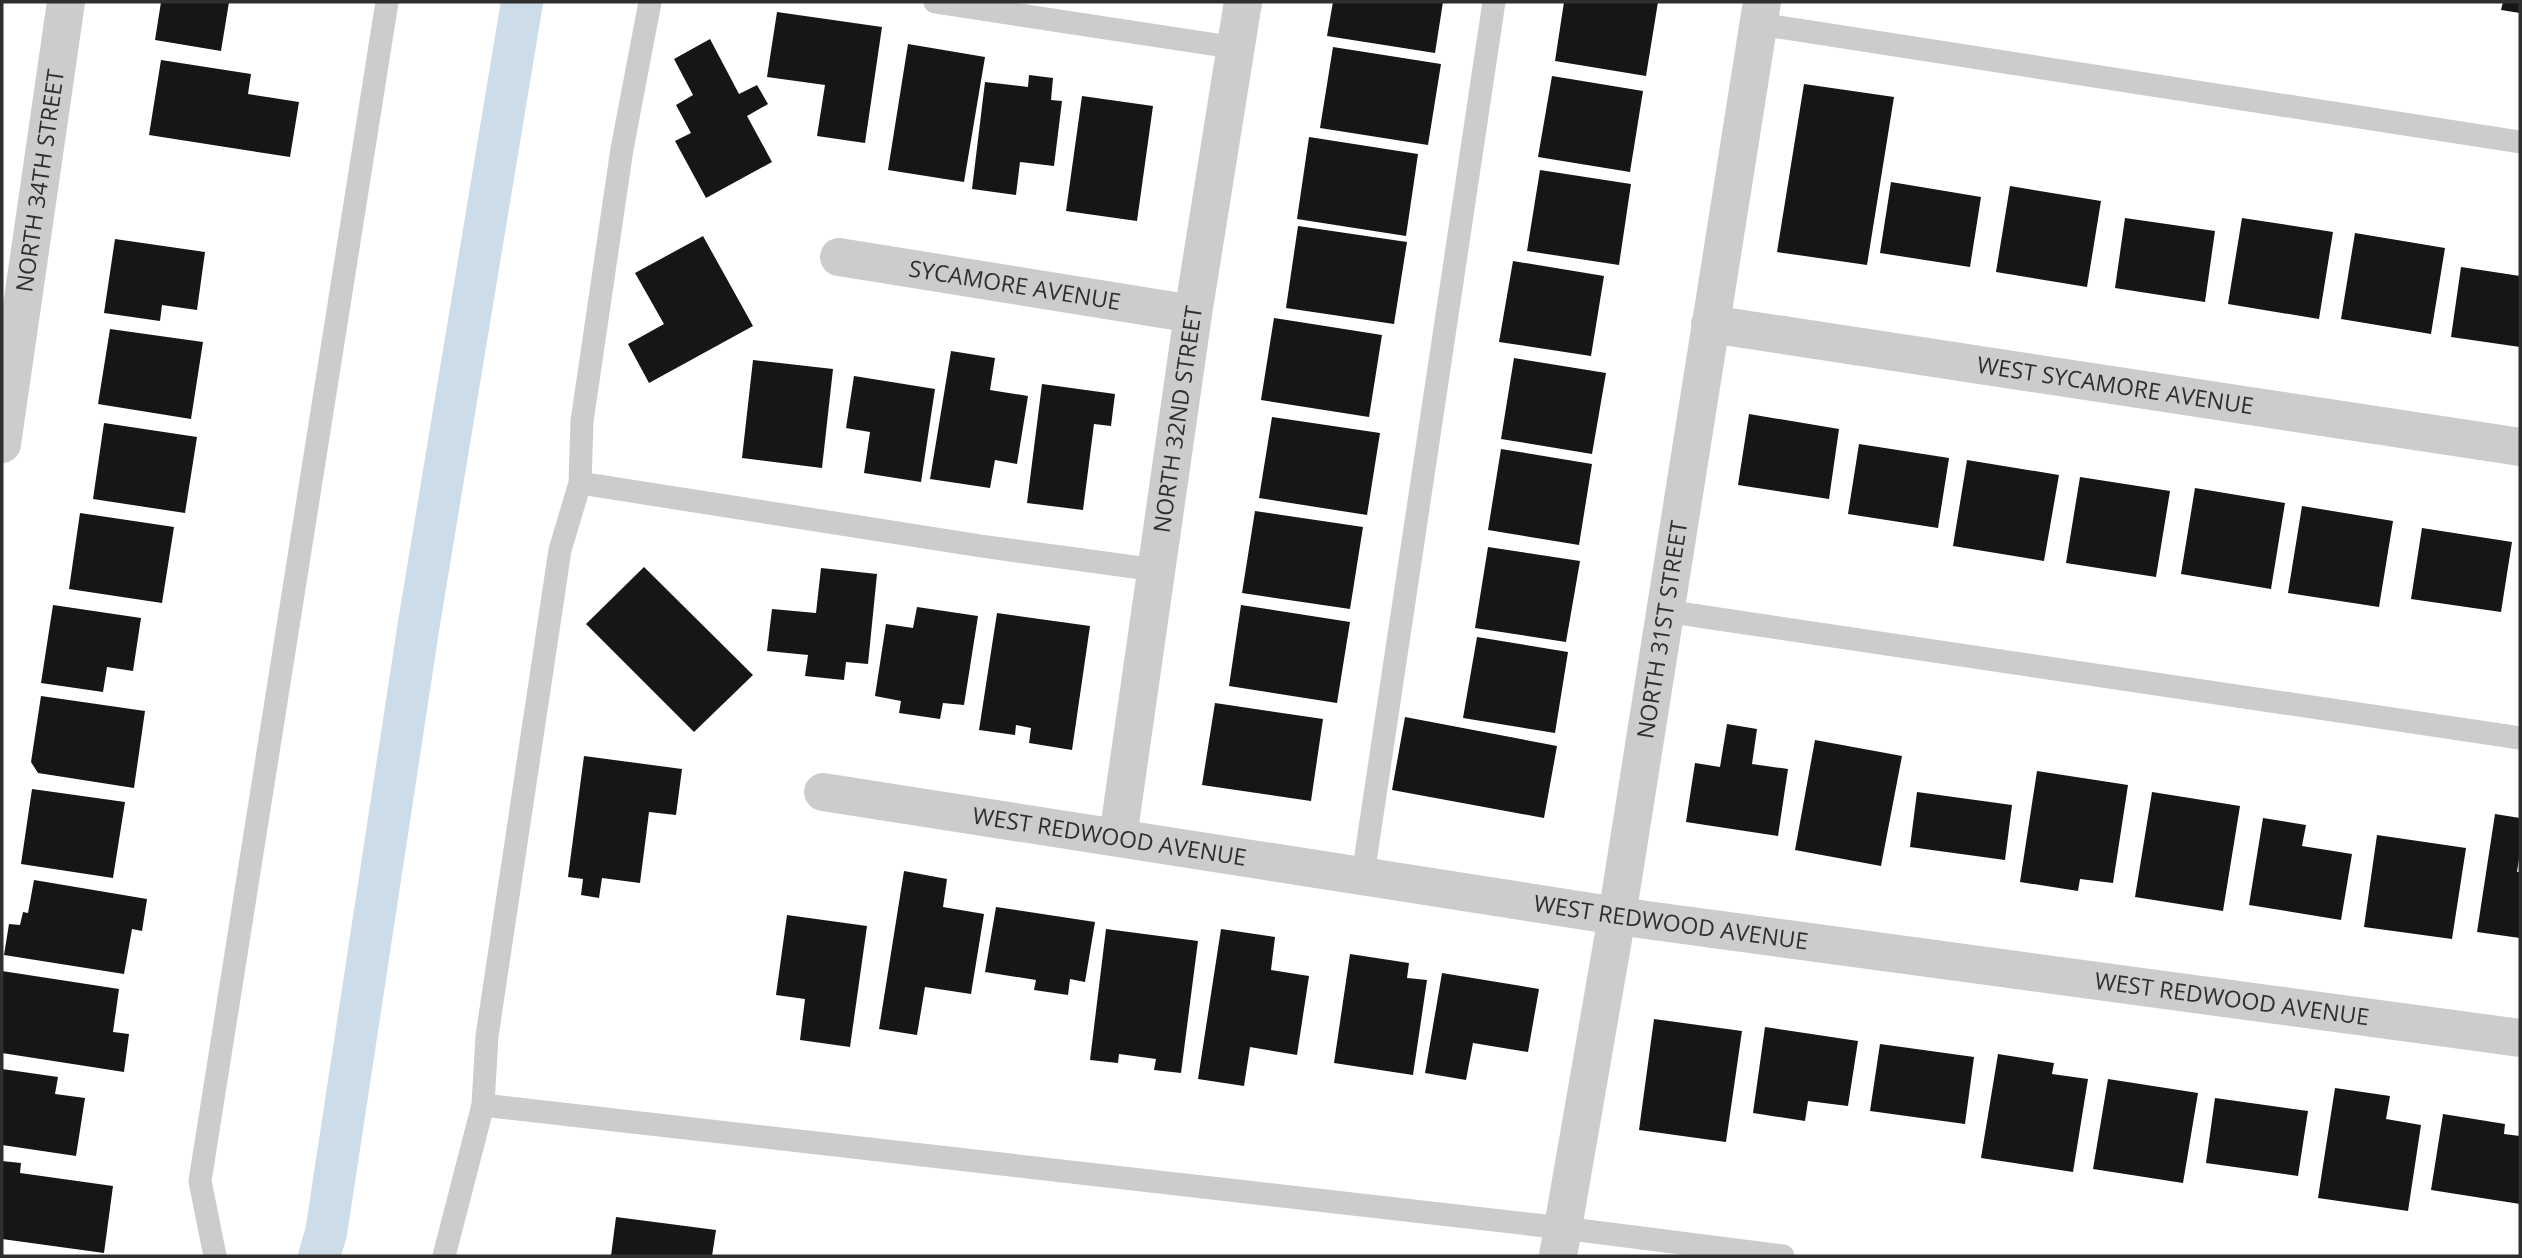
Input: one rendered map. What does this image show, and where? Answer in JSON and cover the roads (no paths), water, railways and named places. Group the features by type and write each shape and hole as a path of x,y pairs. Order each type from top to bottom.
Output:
{"street":[{"name":"NORTH 34TH STREET","path":"2,444 66,2"},
{"name":"NORTH 32ND STREET","path":"1118,837 1193,314 1243,2"},
{"name":"NORTH 31ST STREET","path":"1560,1242 1617,916 1760,13"},
{"name":"SYCAMORE AVENUE","path":"839,257 1193,314"},
{"name":"WEST SYCAMORE AVENUE","path":"1710,324 2520,447"},
{"name":"WEST REDWOOD AVENUE","path":"823,792 1617,916 2520,1038"}],"lane":[{"path":"215,1256 200,1181 387,2"},
{"path":"444,1256 483,1105 487,1037 560,550 580,483 582,421 618,176 650,2"},
{"path":"935,2 1237,47"},
{"path":"1363,875 1494,2"},
{"path":"1760,13 2520,142"},
{"path":"580,483 981,546 1156,570"},
{"path":"1665,611 2520,738"},
{"path":"483,1105 1560,1242 1783,1256"}],"waterway":[{"path":"319,1256 326,1233 419,623 522,2"}]}
